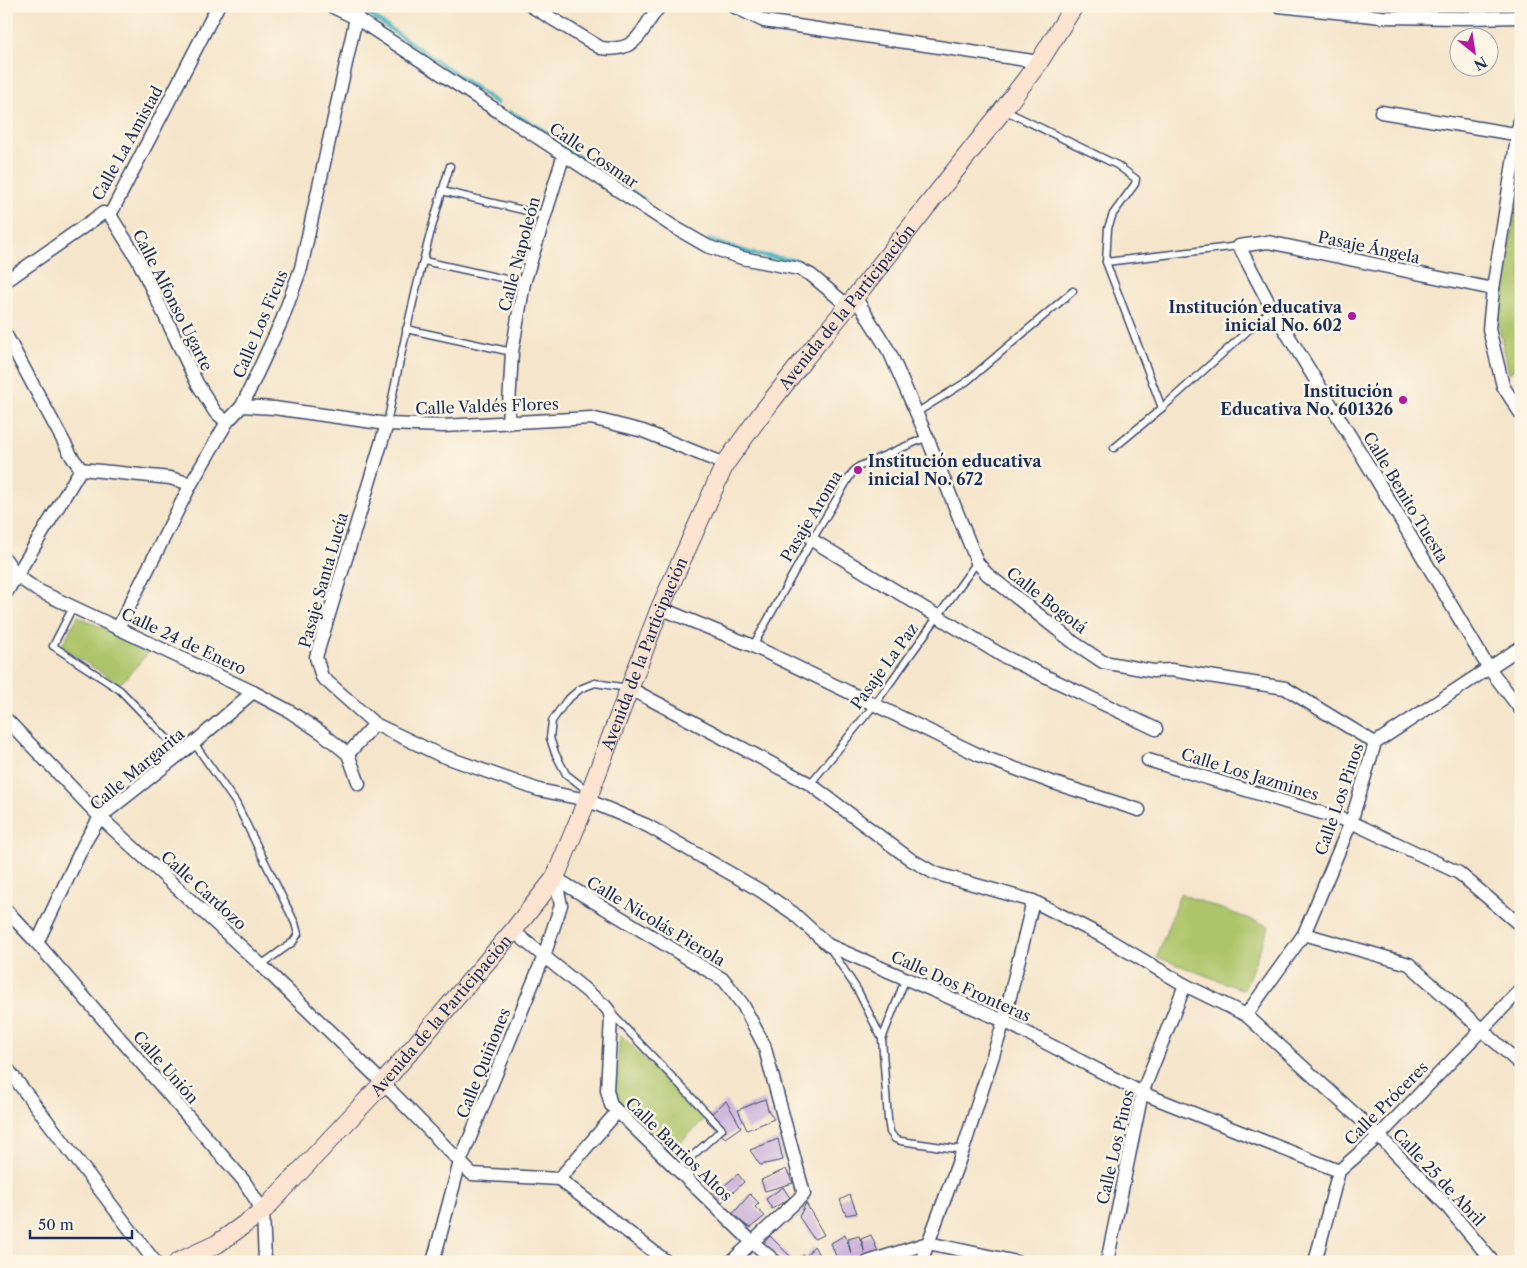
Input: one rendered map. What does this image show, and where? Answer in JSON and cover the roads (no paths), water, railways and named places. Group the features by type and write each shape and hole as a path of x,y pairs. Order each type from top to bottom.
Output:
{"main road":[{"name":"Avenida de la Participación","path":"178,1262 217,1244 263,1211 383,1083 513,931 555,878 660,608 725,464 776,395 852,302 1003,110 1039,62 1074,6"}],"street":[{"name":"Calle La Amistad","path":"6,281 104,213 110,215 218,6"},
{"name":"Calle Cosmar","path":"331,6 356,18 674,227 707,246 742,258 799,269 852,302"},
{"name":"Calle Los Ficus","path":"118,628 191,484 227,422 242,406 282,320 302,268 356,18 361,6"},
{"path":"532,6 602,48 614,50 626,48 634,42 660,6"},
{"path":"733,6 764,21 1039,62"},
{"path":"1279,6 1382,17 1462,12 1521,17"},
{"path":"1381,112 1519,134"},
{"path":"1521,113 1493,289 1489,329 1504,386 1521,414"},
{"name":"Calle Napoleón","path":"508,423 512,352 524,283 564,154"},
{"name":"Calle Alfonso Ugarte","path":"110,215 138,260 197,383 215,412 227,422"},
{"name":"Pasaje Ángela","path":"1239,246 1268,242 1493,289"},
{"name":"Calle Benito Tuesta","path":"1239,246 1272,309 1374,475 1488,667 1521,710"},
{"name":"Calle Bogotá","path":"852,302 890,352 977,562 986,574 1057,630 1103,662 1153,671 1171,670 1285,688 1375,742"},
{"path":"6,334 72,457 81,469 170,478 191,484"},
{"name":"Calle Valdés Flores","path":"242,406 274,408 387,424 444,426 591,418 643,431 725,464"},
{"name":"Pasaje Santa Lucía","path":"375,724 322,677 316,657 387,424"},
{"path":"6,593 81,469"},
{"path":"812,540 1003,656 1156,729"},
{"name":"Calle 24 de Enero","path":"6,560 17,576 37,590 253,692 289,711 322,733 348,754"},
{"path":"660,608 753,646 981,756 1051,782 1138,810"},
{"name":"Calle Los Pinos","path":"1246,1015 1304,934 1351,822 1375,742 1521,647"},
{"name":"Calle 25 de Abril","path":"629,688 810,784 910,860 934,873 1033,901 1140,956 1185,985 1246,1015 1379,1136 1444,1203 1494,1262"},
{"name":"Calle Margarita","path":"37,943 84,844 100,818 194,743 253,692"},
{"name":"Calle Cardozo","path":"6,719 100,818 261,965 383,1083 472,1174 559,1179"},
{"path":"359,784 348,754 375,724 449,759 539,790 588,796"},
{"name":"Calle Los Jazmines","path":"1148,760 1351,822 1460,873 1521,926"},
{"name":"Calle Dos Fronteras","path":"588,796 648,826 762,891 793,913 828,945 1004,1021 1142,1093 1339,1171"},
{"name":"Calle Quiñones","path":"433,1262 460,1162 544,956 561,905 555,878"},
{"name":"Calle Nicolás Pierola","path":"555,878 724,980 743,1006 764,1045 804,1194 751,1241"},
{"path":"921,1262 963,1150 1004,1021 1033,901"},
{"name":"Calle Unión","path":"6,910 37,943 244,1181 263,1211"},
{"path":"513,931 609,1011"},
{"path":"1304,934 1409,964 1521,1065"},
{"name":"Calle Los Pinos","path":"1107,1262 1142,1093 1185,985"},
{"name":"Calle Próceres","path":"1339,1171 1379,1136 1521,989"},
{"name":"Calle Barrios Altos","path":"609,1011 611,1018 607,1090 610,1105 751,1241 776,1262"},
{"path":"6,1067 155,1262"},
{"path":"617,1112 559,1179 667,1262"},
{"path":"1315,1262 1339,1171"},
{"path":"263,1211 265,1262"},
{"path":"731,1262 751,1241"},
{"path":"868,1262 928,1242 1017,1262"}],"lane":[{"path":"1003,110 1117,165 1136,179 1135,184 1113,214 1108,228 1106,262 1162,408"},
{"path":"387,424 406,329 450,166"},
{"path":"442,191 544,215"},
{"path":"1106,262 1239,246"},
{"path":"424,261 524,283"},
{"path":"915,413 966,382 1073,290"},
{"path":"1114,448 1162,408 1272,309"},
{"path":"406,329 512,352"},
{"name":"Pasaje Aroma","path":"753,646 852,473 858,467 926,437"},
{"name":"Pasaje La Paz","path":"810,784 875,704 977,562"},
{"path":"73,607 53,646 120,690 181,753"},
{"path":"588,796 566,774 555,753 550,738 552,721 566,701 580,689 595,683 629,688"},
{"path":"194,743 236,803 295,923 298,934 293,942 261,965"},
{"path":"828,945 858,991 882,1039 890,1132 896,1139 901,1141 963,1150"},
{"path":"882,1039 906,980"},
{"path":"609,1011 722,1129 677,1170"}],"waterway":[{"path":"353,6 373,17 497,103"},
{"path":"510,112 540,128 573,154 614,178 645,201"},
{"path":"709,240 753,254 797,261"}],"place":[{"name":"Institución educativa inicial No. 602","path":"1352,316"},
{"name":"Institución Educativa No. 601326","path":"1403,400"},
{"name":"Institución educativa inicial No. 672","path":"858,470"}]}
